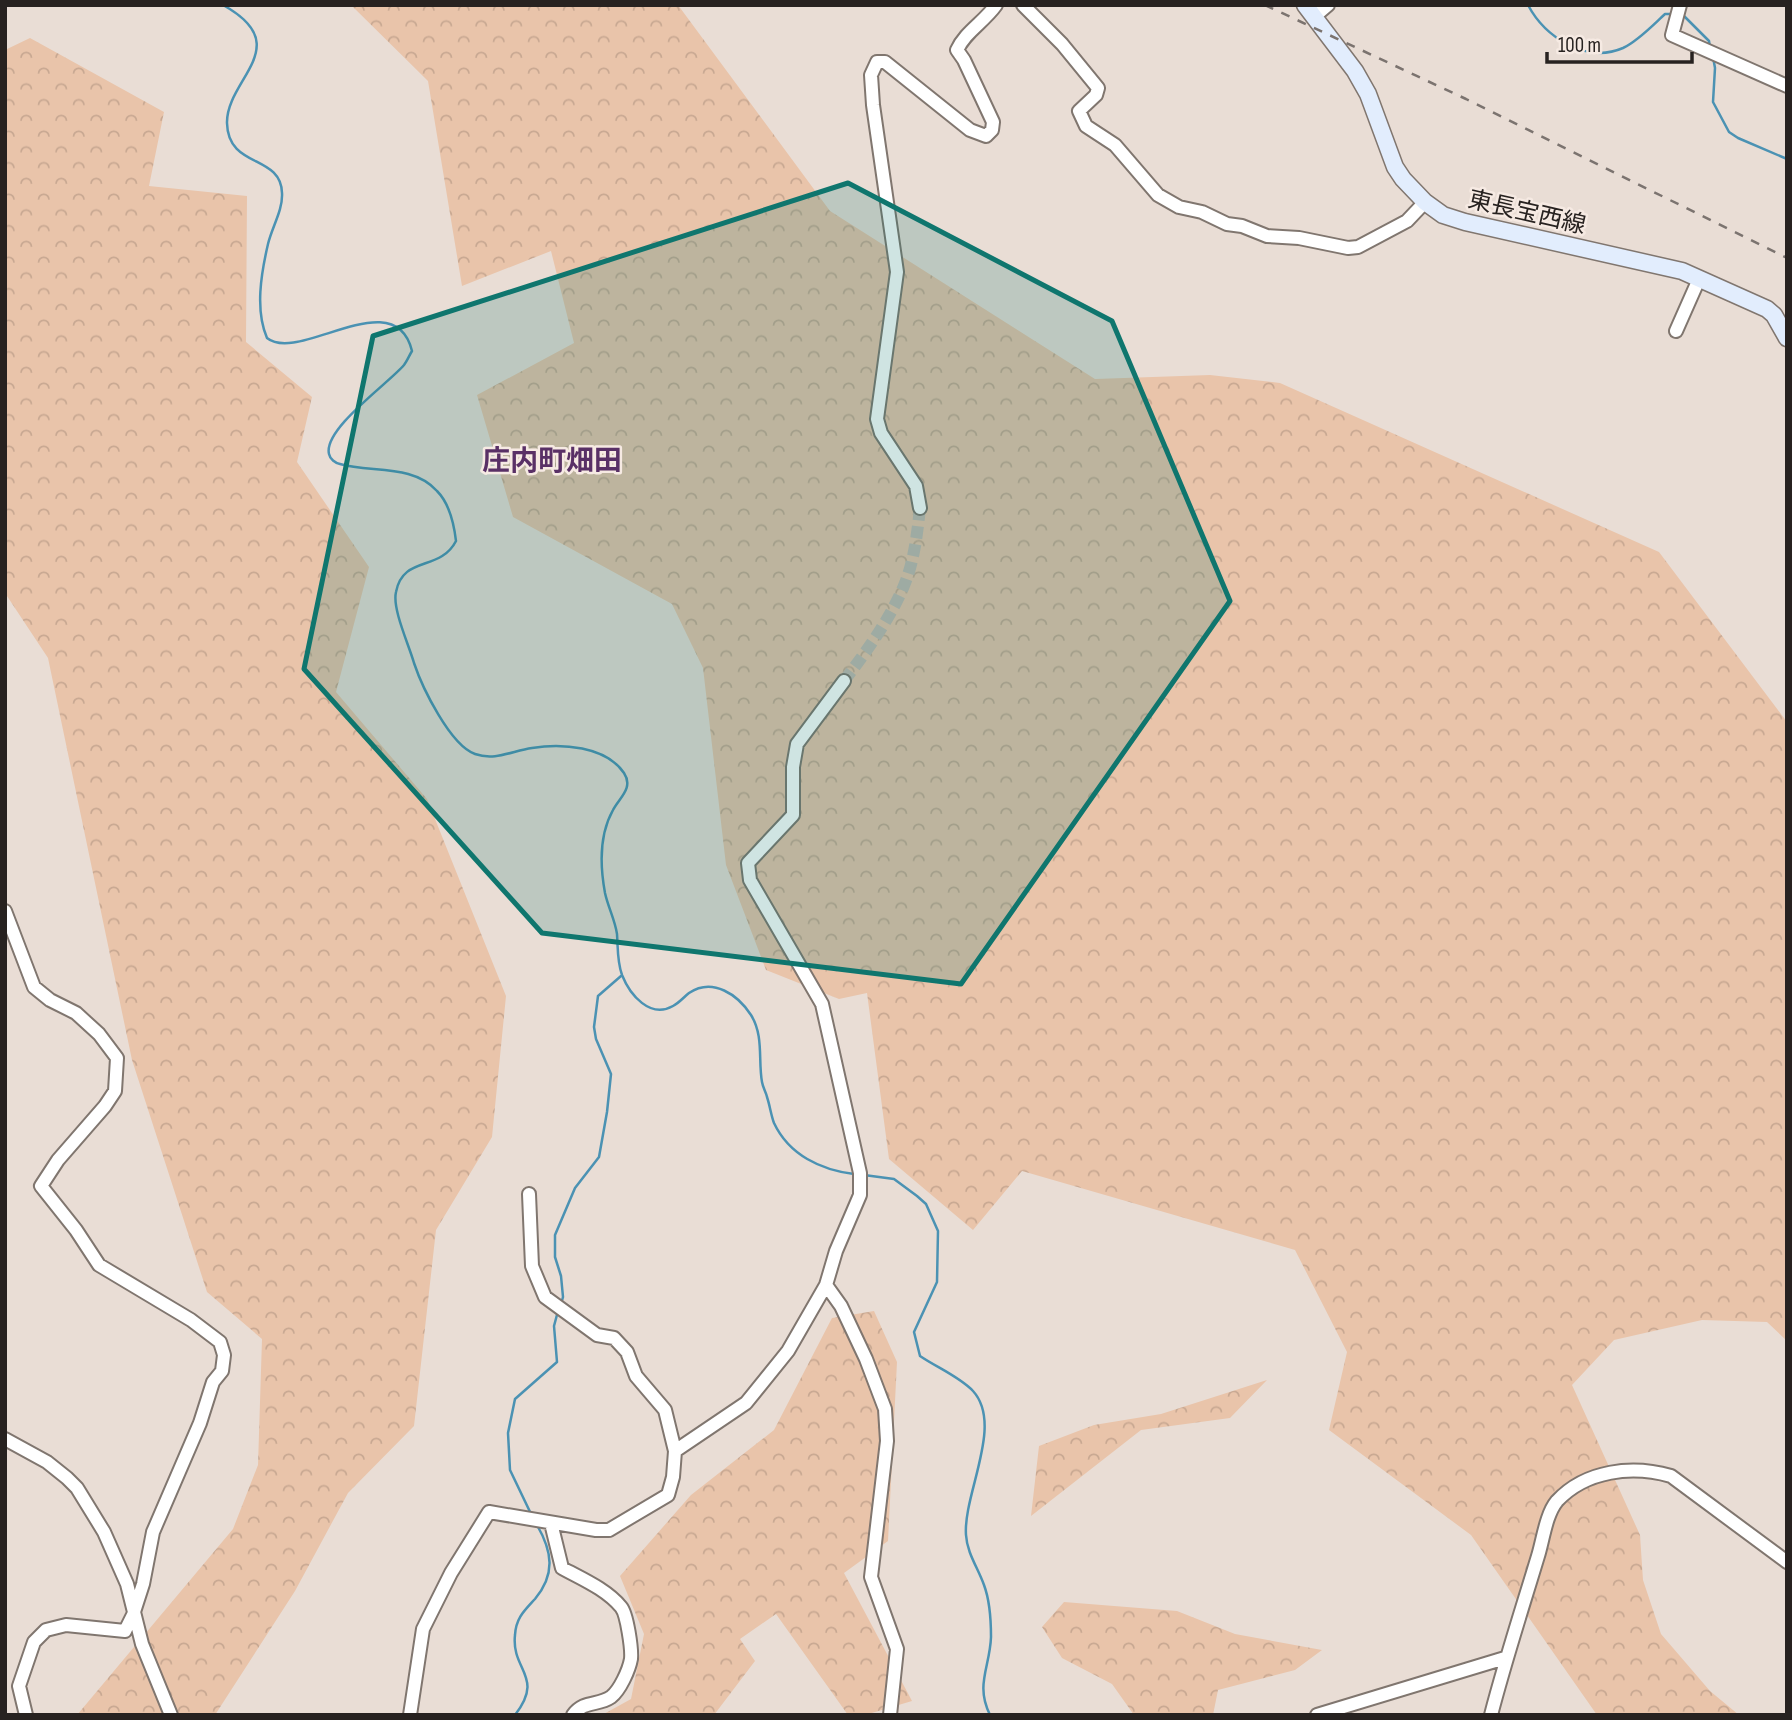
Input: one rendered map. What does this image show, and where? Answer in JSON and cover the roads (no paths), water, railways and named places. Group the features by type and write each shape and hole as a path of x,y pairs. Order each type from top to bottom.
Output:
{"main road":[{"name":"東長宝西線","path":"1310,11 1355,71 1368,94 1395,167 1425,202 1443,215 1682,271 1767,309 1774,314 1787,338"}],"street":[{"path":"920,508 916,486 881,433 877,419 897,272 871,75 877,62 885,62 970,130 986,136 992,130 993,122 957,50 962,40 996,5"},
{"path":"1023,5 1062,44 1098,88 1096,95 1079,111 1086,126 1115,145 1158,195 1179,207 1202,212 1227,224 1242,226 1267,236 1299,238 1348,248 1358,247 1394,229 1411,217 1425,202"},
{"path":"1310,11 1328,5"},
{"path":"1680,5 1672,35 1787,86"},
{"path":"1676,331 1699,279"},
{"path":"675,1451 746,1404 788,1351 825,1285 860,1195 860,1173 822,1004 750,880 748,863 793,814 793,768 797,744 844,681"},
{"path":"5,911 34,987 50,1000 76,1013 99,1034 117,1058 115,1091 58,1160 41,1186 76,1230 99,1265 191,1320 219,1342 224,1355 222,1371 213,1382 200,1423 153,1532 143,1584 125,1631 66,1625 46,1630 34,1642 19,1686 26,1715"},
{"path":"410,1715 423,1629 451,1573 489,1512 609,1530 668,1495 673,1477 675,1451 665,1410 636,1376 627,1352 614,1338 597,1335 545,1297 531,1266 529,1195"},
{"path":"825,1285 841,1306 866,1359 885,1409 887,1441 871,1577 897,1648 890,1715"},
{"path":"5,1439 47,1462 76,1488 104,1532 127,1584 142,1644 171,1715"},
{"path":"1491,1715 1505,1658 1555,1503 1576,1485 1610,1472 1651,1470 1671,1476 1787,1562"},
{"path":"551,1523 562,1568 596,1587 620,1606 625,1614 631,1658 622,1682 610,1698 579,1707 573,1715"},
{"path":"1317,1715 1505,1658"}],"waterway":[{"path":"223,5 244,20 255,35 257,49 230,107 227,123 230,138 236,148 273,172 282,193 261,280 261,316 267,338 282,343 301,341 367,323 387,323 402,331 412,351 404,365 336,432 329,454 333,461 340,464 416,477 437,491 448,508 456,541 441,557 406,573 400,580 395,599 402,627 430,700 456,739 475,754 497,756 556,746 582,748 616,764 627,778 627,783 605,830 602,872 616,929 619,965 630,990 642,1003 656,1009 673,1006 689,993 707,987 724,990 732,995 746,1008 758,1031 762,1084 780,1134 797,1152 818,1165 854,1174"},
{"path":"1528,5 1535,17 1556,37 1581,50 1595,53 1623,48 1640,37 1665,14 1674,14"},
{"path":"1683,15 1709,41 1710,47"},
{"path":"1713,57 1713,102 1729,132 1787,159"},
{"path":"561,1304 563,1297 561,1276 555,1257 555,1235 575,1188 599,1157 607,1112 611,1074 596,1039 594,1027 598,996 621,976"},
{"path":"864,1175 894,1179 926,1204 938,1231 937,1282 914,1332 920,1356 973,1391 981,1405 985,1422 984,1441 970,1500 966,1535 986,1591 990,1611 990,1648 983,1685 990,1715"},
{"path":"532,1516 510,1470 508,1433 515,1399 557,1362 554,1326 558,1311"},
{"path":"515,1715 527,1691 525,1674 515,1647 517,1624 521,1615 542,1590 549,1571 546,1544 537,1525"}],"tunnel":[{"path":"844,681 884,625 903,588 912,559 920,508"}],"railway":[{"path":"1265,5 1466,99 1787,258"}],"district":[{"name":"庄内町畑田","path":"552,460"}]}
